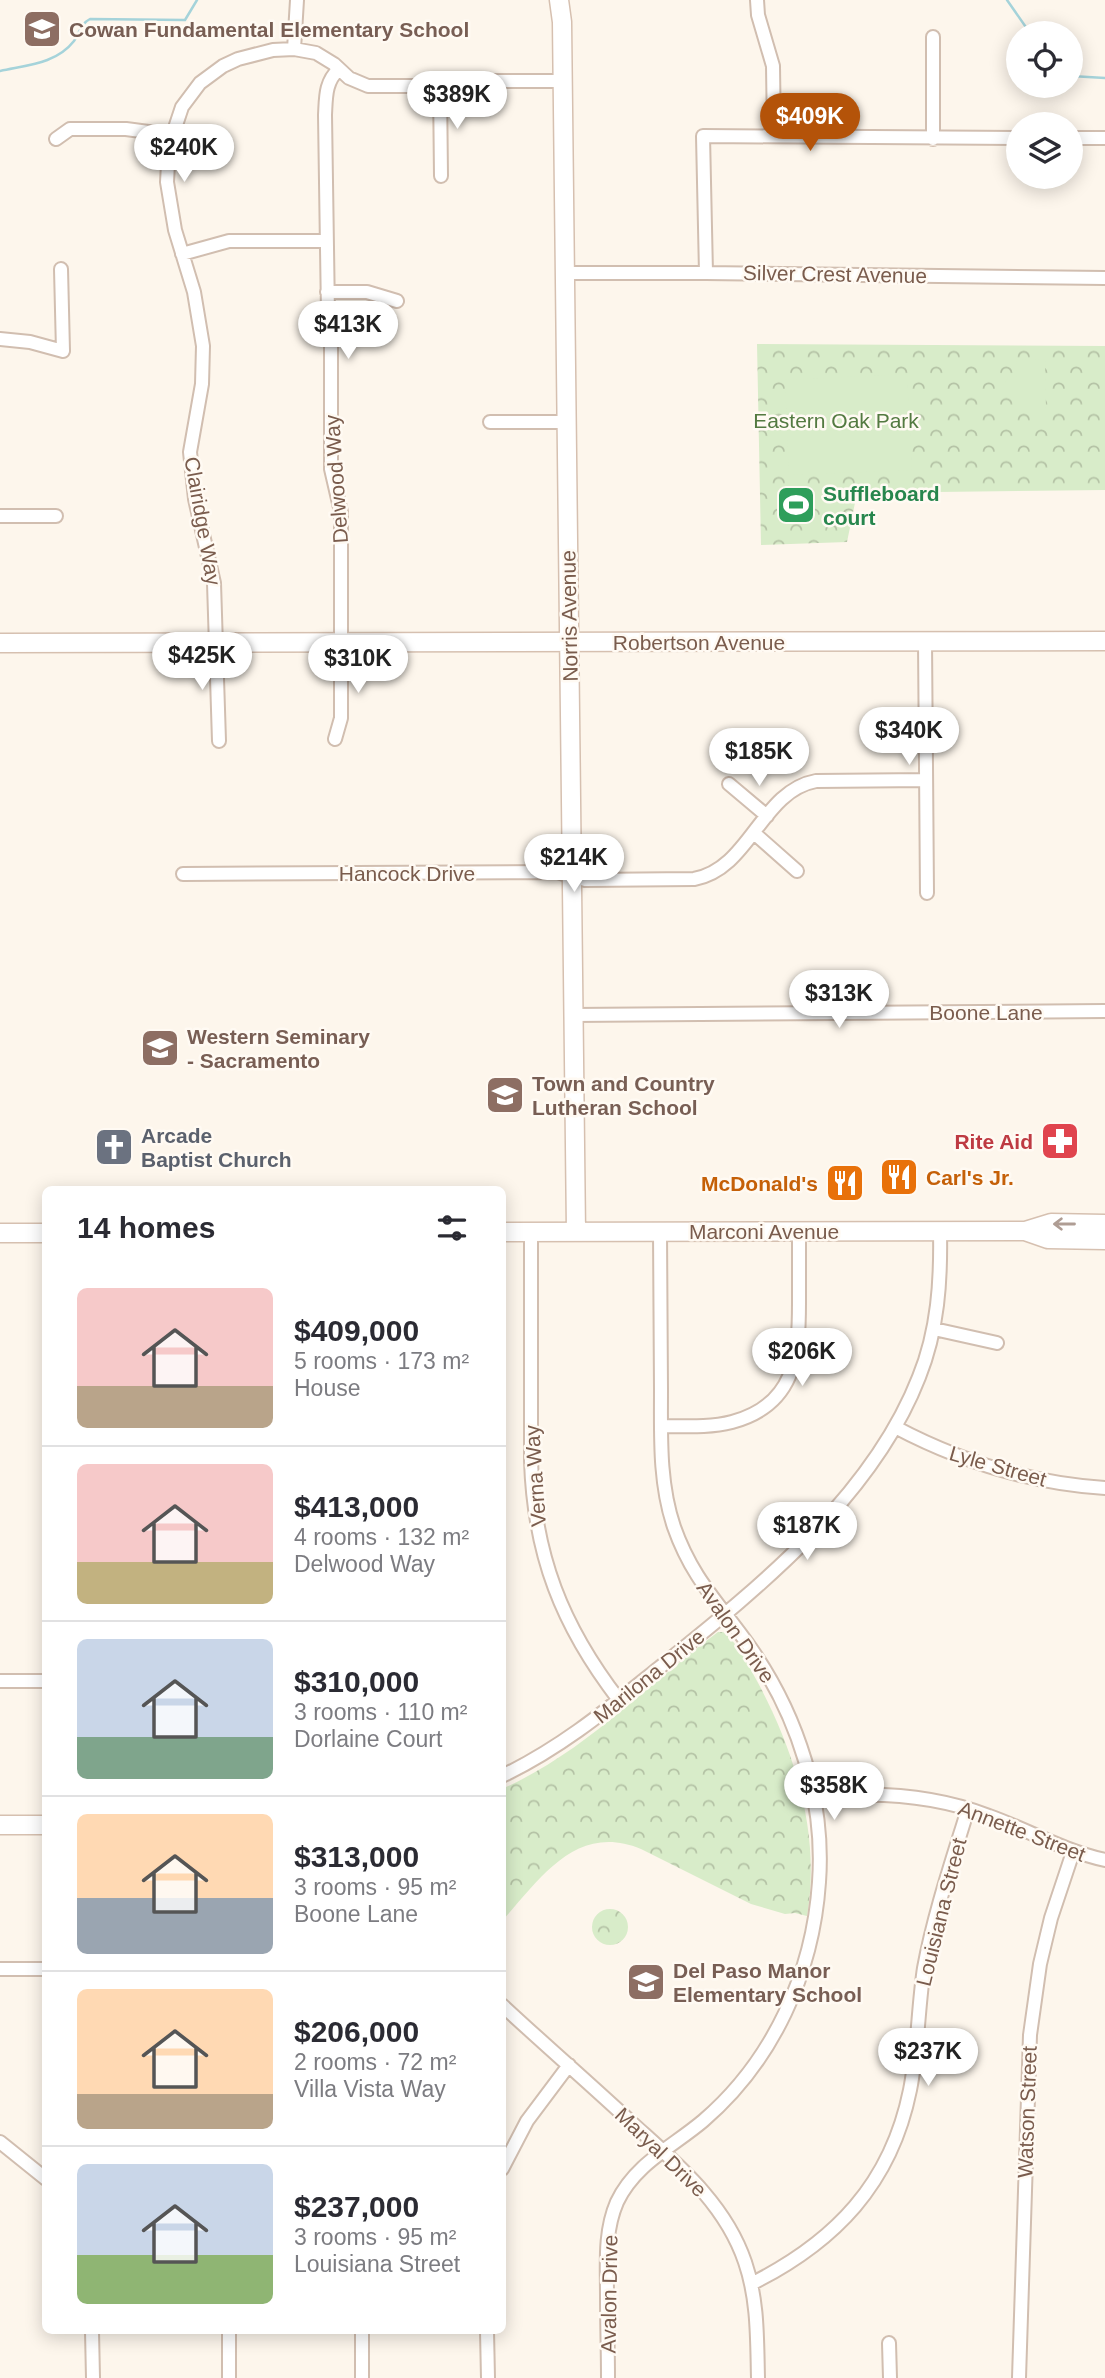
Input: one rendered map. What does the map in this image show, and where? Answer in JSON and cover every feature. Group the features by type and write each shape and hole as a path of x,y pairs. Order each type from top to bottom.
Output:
{"street":[{"path":"294,49 297,0"},
{"name":"Norris Avenue","path":"559,0 563,81 576,1232"},
{"path":"757,0 758,15 773,66 774,135"},
{"path":"933,37 933,139"},
{"name":"Clairidge Way","path":"219,740 214,583 195,499 190,452 202,384 203,346 194,292 171,210 167,182 171,135 179,114 190,95 211,74 248,56 273,50 294,49 316,53 355,82 368,86 440,86 478,81 563,81"},
{"name":"Delwood Way","path":"335,739 341,718 341,512 331,469 326,95 329,81 339,69"},
{"path":"440,86 441,176"},
{"path":"56,139 70,129 81,128 126,129 171,135"},
{"path":"706,272 704,136 1006,138"},
{"path":"1083,138 1105,138"},
{"path":"182,254 229,241 327,241"},
{"path":"0,339 30,342 63,351 61,269"},
{"name":"Silver Crest Avenue","path":"565,274 706,272 1105,278"},
{"path":"327,292 367,292 397,301"},
{"path":"490,422 566,422"},
{"path":"0,516 56,516"},
{"path":"925,641 927,892"},
{"name":"Robertson Avenue","path":"0,643 1105,641"},
{"name":"Hancock Drive","path":"183,874 557,872 585,880 701,878 725,865 791,791 810,782 926,780"},
{"path":"729,785 766,816"},
{"path":"754,833 797,871"},
{"name":"Boone Lane","path":"573,1015 1105,1012"},
{"name":"Marconi Avenue","path":"506,1232 1025,1231 1051,1223 1105,1224"},
{"name":"Avalon Drive","path":"608,2378 607,2245 611,2221 624,2190 633,2177 707,2117 746,2076 771,2040 793,1995 809,1948 818,1900 820,1853 814,1798 801,1747 781,1698 750,1647 694,1572 673,1523 662,1472 660,1231"},
{"path":"661,1426 716,1425 743,1418 763,1407 784,1385 794,1364 799,1342 799,1231"},
{"name":"Marilona Drive","path":"506,1774 569,1738 725,1615 759,1586 820,1524 858,1480 895,1427 919,1378 934,1329 940,1287 940,1231"},
{"name":"Marconi Avenue","path":"1025,1231 1048,1239 1105,1240"},
{"name":"Verna Way","path":"531,1232 531,1461 539,1538 556,1595 571,1630 598,1674 618,1700"},
{"path":"0,1233 42,1233"},
{"path":"934,1329 997,1343"},
{"name":"Lyle Street","path":"895,1427 924,1442 985,1466 1049,1482 1105,1488"},
{"path":"0,1681 42,1681"},
{"name":"Annette Street","path":"814,1798 848,1794 895,1795 931,1800 968,1808 1073,1852 1105,1860"},
{"name":"Louisiana Street","path":"751,2284 788,2264 838,2225 872,2185 891,2154 911,2088 919,2007 933,1926 968,1808"},
{"path":"0,1825 42,1825"},
{"name":"Watson Street","path":"1019,2378 1030,2035 1040,1964 1051,1918 1073,1852"},
{"path":"0,1969 42,1969"},
{"name":"Maryal Drive","path":"506,2009 663,2151 701,2188 724,2219 744,2261 751,2284 757,2326 758,2378"},
{"path":"506,2161 527,2121 569,2065"},
{"path":"0,2142 42,2176"},
{"path":"92,2334 93,2378"},
{"path":"229,2334 229,2378"},
{"path":"362,2334 362,2378"},
{"path":"487,2334 488,2378"},
{"path":"889,2343 890,2378"}],"green space":[{"name":"Eastern Oak Park","path":"757,344 1105,346 1105,490 857,493 847,542 761,545"},
{"path":"1045,359 1046,410 1017,410 1017,399 1008,396 1003,387 1008,379 1017,376 1016,360"},
{"path":"907,374 912,470 789,475 785,380"},
{"path":"718,1632 723,1632 738,1648 771,1708 802,1794 810,1855 807,1916 785,1914 751,1904 641,1849 618,1843 597,1843 578,1849 561,1859 506,1916 506,1787 532,1774 588,1737"},
{"path":"610,1909 623,1914 628,1927 623,1940 610,1945 597,1940 592,1927 597,1914"}],"waterway":[{"path":"0,71 59,55 74,41 82,26 90,19 185,20 197,0"},
{"path":"1007,0 1022,21"},
{"path":"1083,77 1105,78"}],"place":[{"name":"Cowan Fundamental Elementary School","path":"42,29"},
{"name":"Suffleboard court","path":"796,505"},
{"name":"Western Seminary - Sacramento","path":"160,1048"},
{"name":"Town and Country Lutheran School","path":"505,1095"},
{"name":"Rite Aid","path":"1060,1141"},
{"name":"Arcade Baptist Church","path":"114,1147"},
{"name":"Carl's Jr.","path":"899,1177"},
{"name":"McDonald's","path":"845,1183"},
{"name":"Del Paso Manor Elementary School","path":"646,1982"}]}
